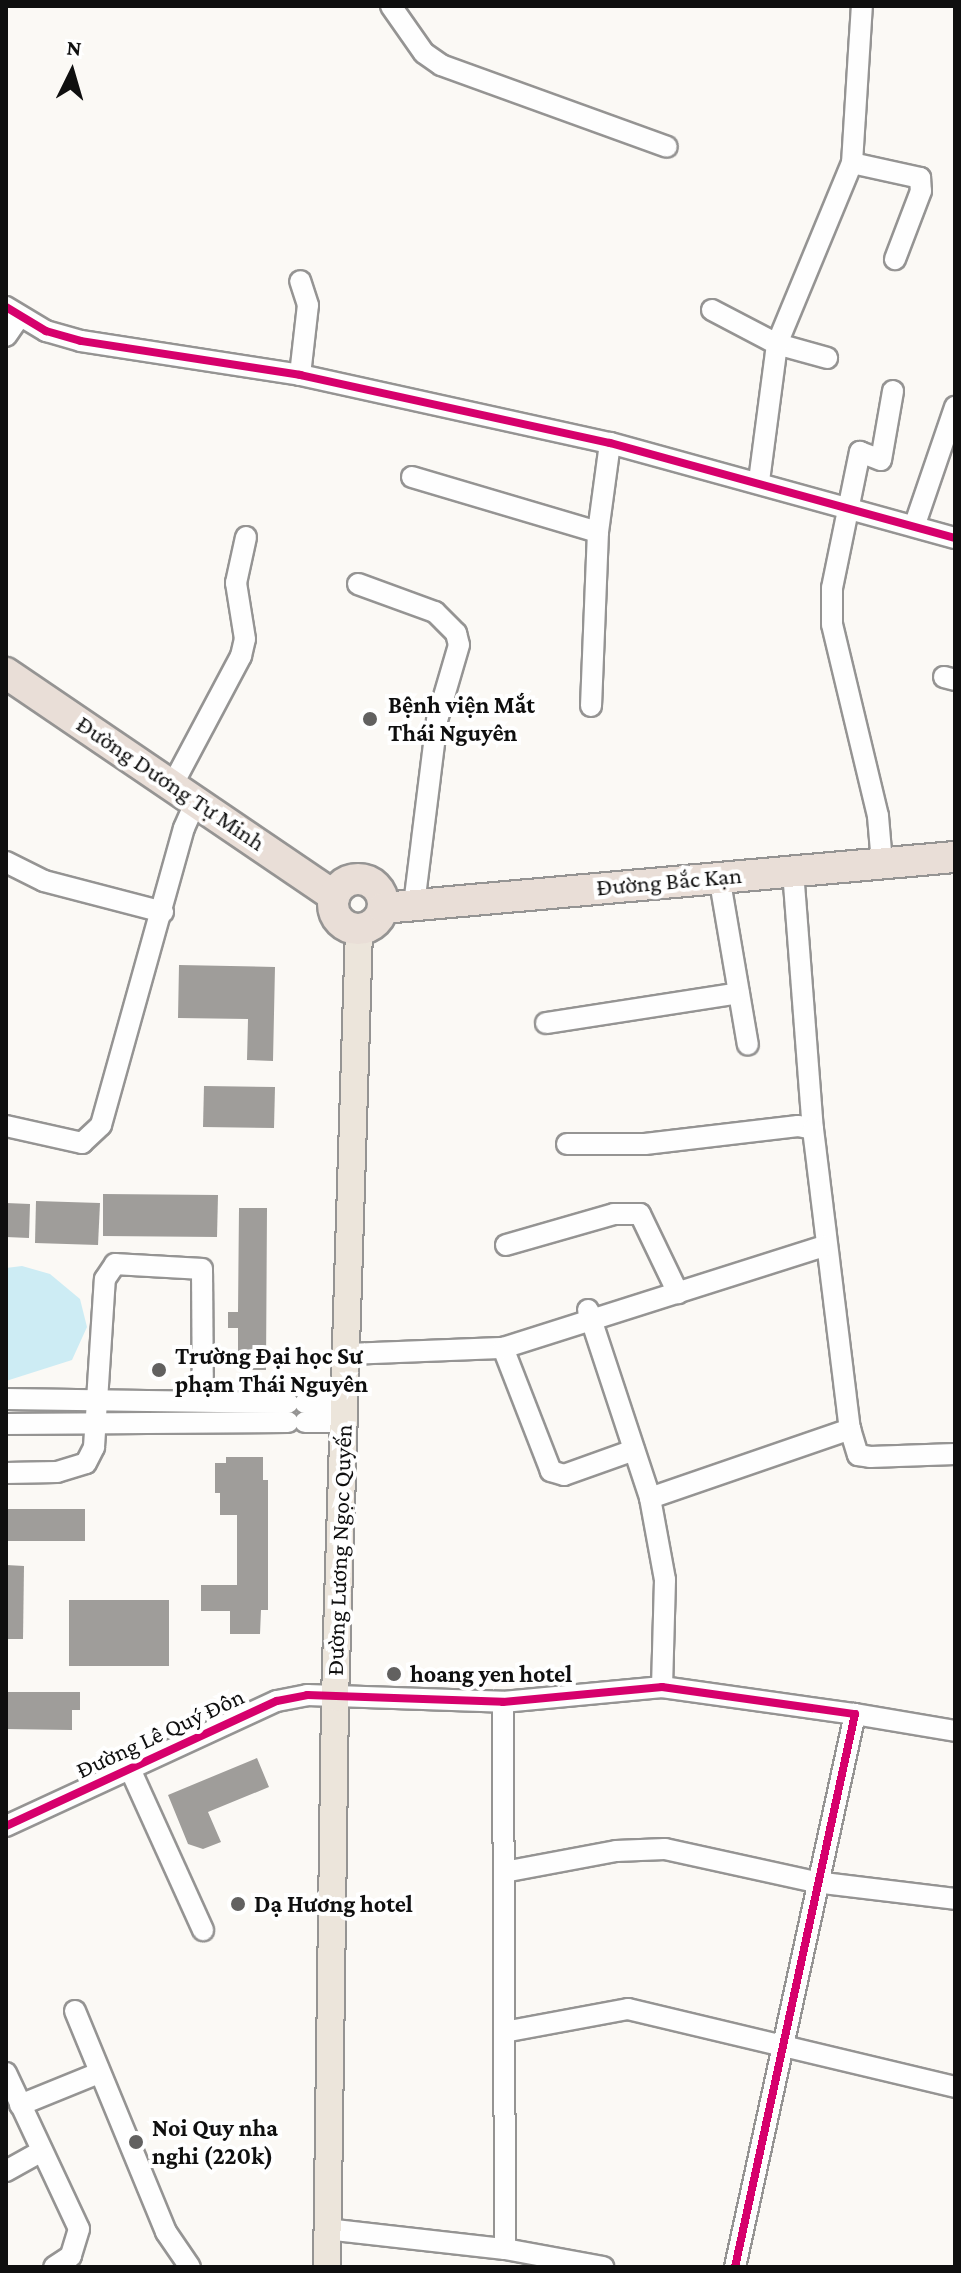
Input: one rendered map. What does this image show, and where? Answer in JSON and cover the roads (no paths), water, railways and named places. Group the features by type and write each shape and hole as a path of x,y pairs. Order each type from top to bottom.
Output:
{"highway":[{"name":"Đường Dương Tự Minh","path":"6,673 186,790 334,896"},
{"name":"Đường Bắc Kạn","path":"383,908 955,857"},
{"path":"351,880 364,880 375,886 383,908 378,919 359,929 338,919 334,896 351,880"}],"main road":[{"name":"Đường Lương Ngọc Quyến","path":"327,2267 335,1698 359,929"}],"street":[{"path":"391,6 424,53 441,65 667,147"},
{"path":"759,481 777,344 852,163 862,6"},
{"path":"852,163 920,178 921,191 895,259"},
{"path":"300,281 308,305 300,375"},
{"path":"712,310 777,344 827,358"},
{"path":"6,336 13,311 46,331 125,352 300,375 610,443 759,481 955,538"},
{"path":"882,863 878,816 832,624 832,588 852,507 860,452 881,460 893,391"},
{"path":"915,524 955,407"},
{"path":"591,706 598,532 610,443"},
{"path":"412,477 598,532"},
{"path":"6,1126 69,1143 93,1136 111,1097 163,912 186,790 241,656 245,639 236,583 246,537"},
{"path":"358,584 435,612 456,633 459,645 437,720 414,904"},
{"path":"6,862 58,885 163,912"},
{"path":"793,871 824,1246 834,1281 850,1429 858,1455 955,1454"},
{"path":"719,876 748,1045"},
{"path":"546,1023 739,993"},
{"path":"567,1144 645,1144 798,1126 813,1129"},
{"path":"506,1245 614,1214 640,1214 678,1293"},
{"path":"345,1354 503,1348 590,1315 678,1293 824,1246"},
{"path":"6,1473 57,1472 86,1463 94,1447 95,1398 108,1270 115,1264 152,1263 202,1269 203,1400"},
{"path":"590,1315 650,1498 665,1580 662,1687"},
{"path":"503,1348 551,1471 564,1475 634,1450"},
{"path":"6,1399 203,1400 296,1413"},
{"path":"6,1424 95,1425 344,1413"},
{"path":"650,1498 850,1429"},
{"name":"Đường Lê Quý Đôn","path":"6,1826 277,1701 307,1695 503,1702 662,1687 955,1731"},
{"path":"503,1702 505,2249"},
{"path":"735,2267 815,1882 855,1714"},
{"path":"130,1769 203,1930"},
{"path":"504,1872 616,1851 665,1849 815,1882 955,1899"},
{"path":"504,2032 628,2009 955,2087"},
{"path":"75,2011 166,2232 190,2267"},
{"path":"6,2073 40,2152 79,2229 71,2256 54,2267"},
{"path":"20,2105 99,2073"},
{"path":"6,2171 40,2152"},
{"path":"326,2229 505,2249 589,2266"}],"water":[{"path":"22,1266 50,1274 80,1299 87,1327 72,1360 6,1381 6,1268"}],"place":[{"name":"Bệnh viện Mắt Thái Nguyên","path":"370,719"},
{"name":"Trường Đại học Sư phạm Thái Nguyên","path":"159,1370"},
{"name":"hoang yen hotel","path":"394,1674"},
{"name":"Dạ Hương hotel","path":"238,1904"},
{"name":"Noi Quy nha nghi (220k)","path":"136,2142"}]}
